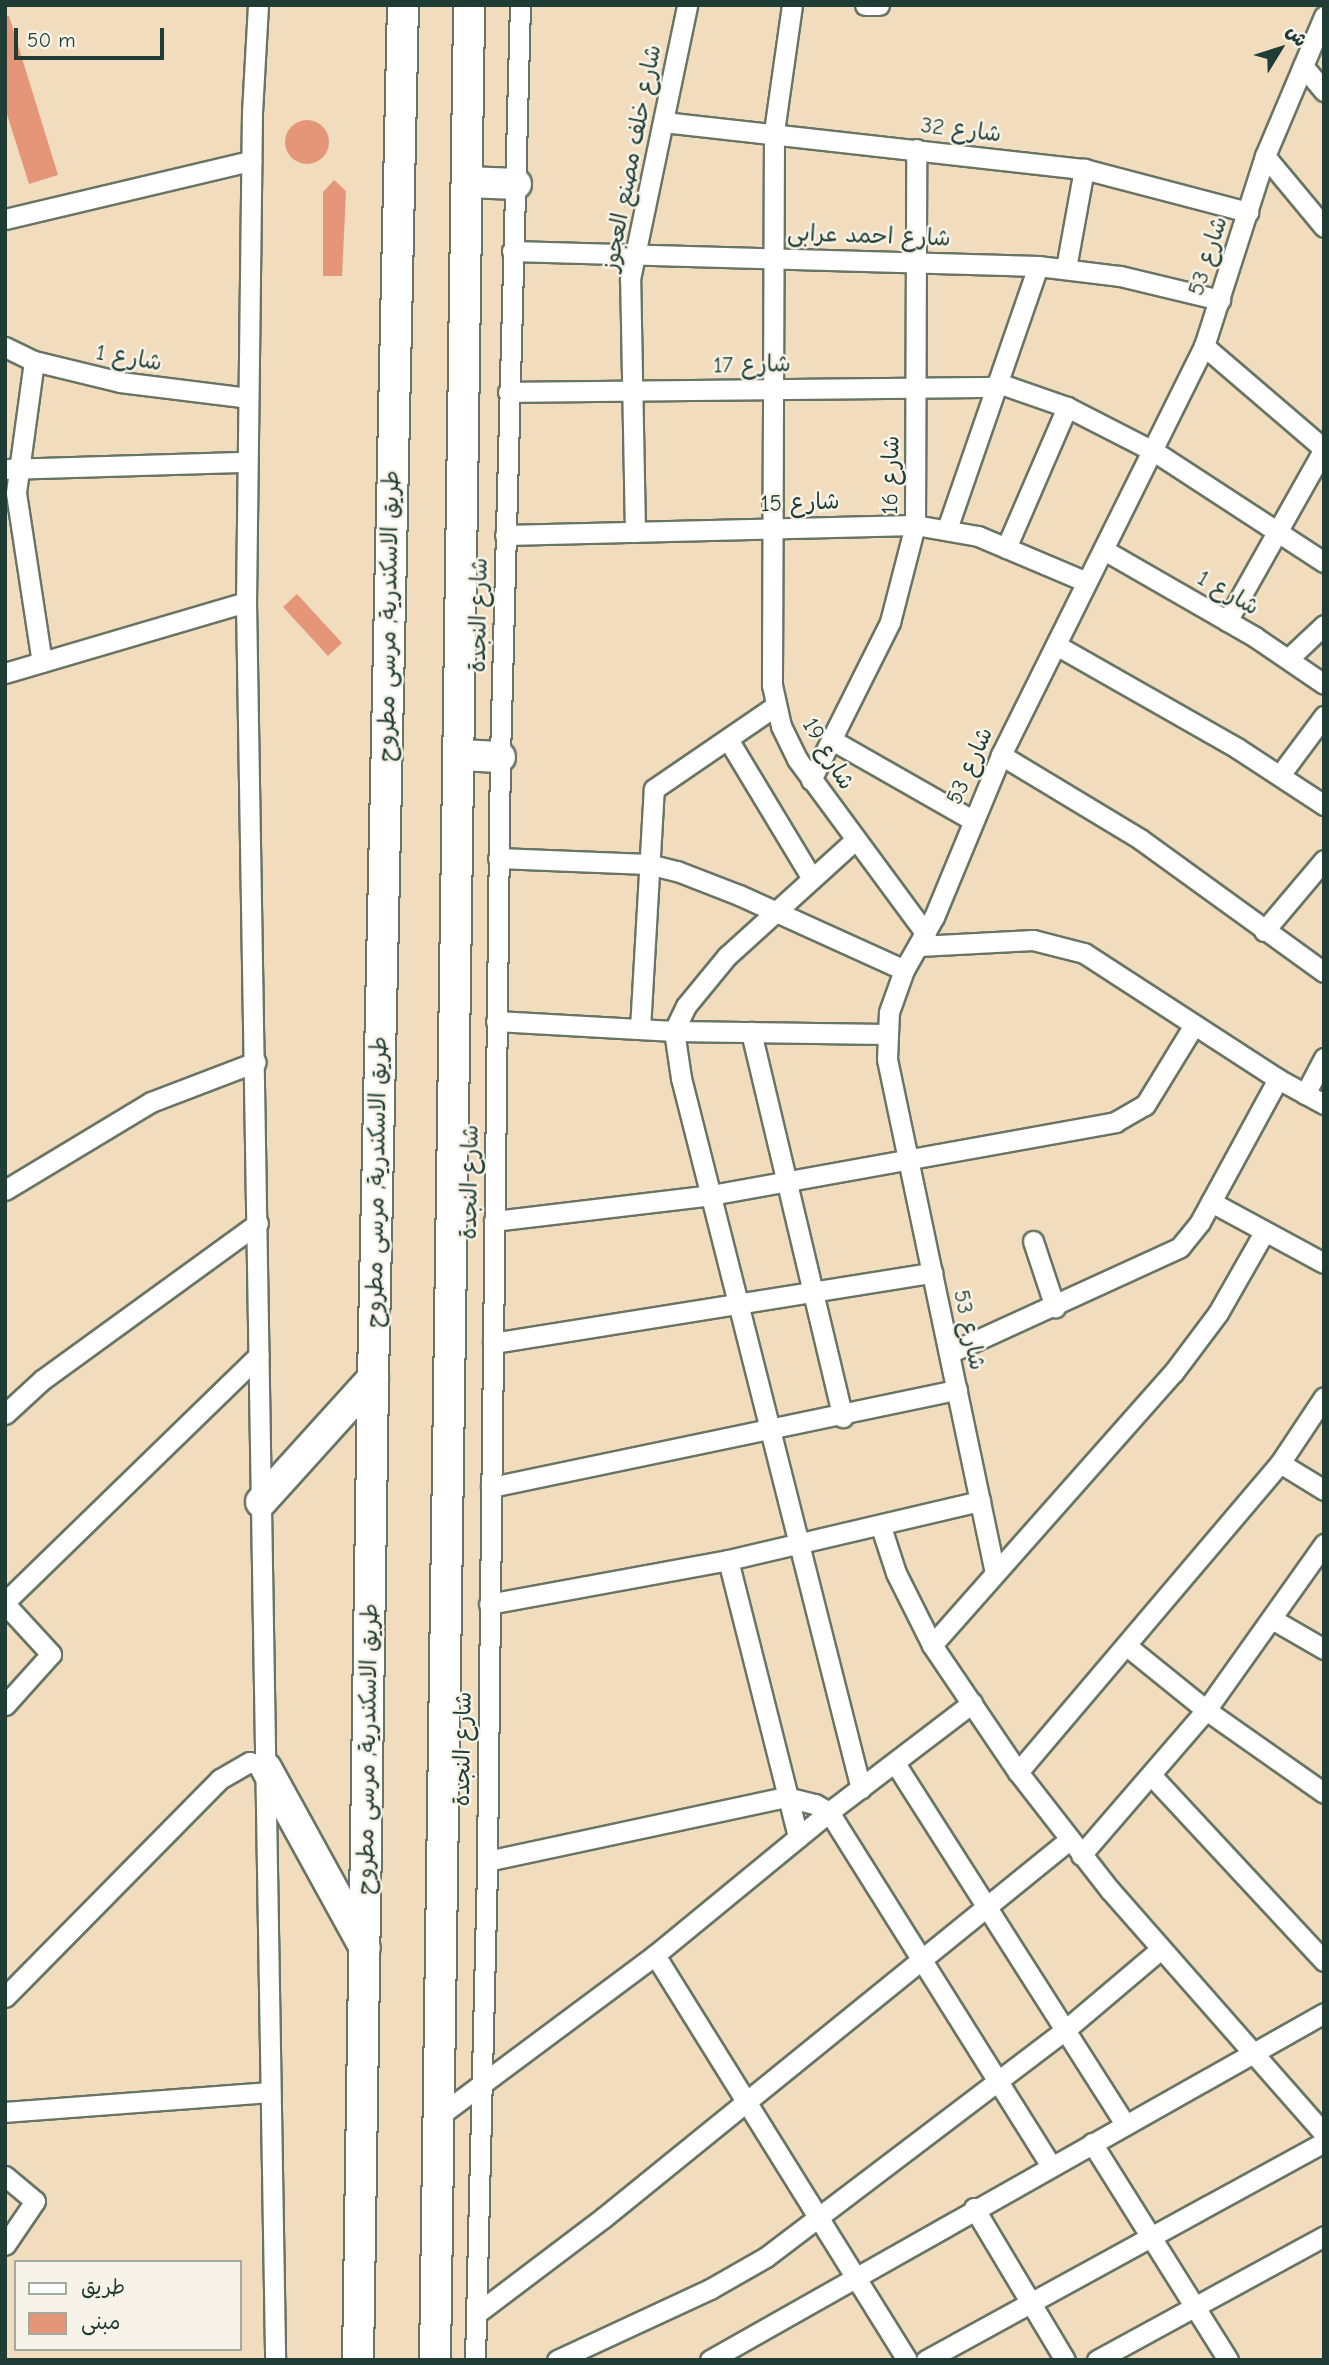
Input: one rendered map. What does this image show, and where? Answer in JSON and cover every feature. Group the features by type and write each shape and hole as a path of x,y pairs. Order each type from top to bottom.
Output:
{"main road":[{"name":"طريق الاسكندرية, مرسى مطروح","path":"358,2360 373,1378 403,5"},
{"path":"435,2360 469,5"},
{"path":"467,182 516,184"},
{"path":"459,755 500,757"},
{"path":"261,1502 373,1378"},
{"path":"266,1768 366,1949"}],"street":[{"path":"258,5 251,161 246,603 256,1062 275,2360"},
{"name":"شارع النجدة","path":"475,2360 486,1861 498,858 520,5"},
{"name":"شارع خلف مصنع العجوز","path":"635,532 631,279 687,5"},
{"name":"شارع 19","path":"792,5 774,132 775,706 781,726 811,780 922,940"},
{"path":"865,5 879,5"},
{"name":"شارع 53","path":"995,1573 887,1059 886,1034 904,970 922,940 1001,755 1155,453 1204,345 1265,156 1324,16"},
{"path":"1303,66 1324,91"},
{"name":"شارع 32","path":"664,122 774,132 1084,169 1248,212"},
{"name":"شارع 16","path":"811,780 890,622 915,525 918,388 916,149"},
{"path":"1265,156 1324,228"},
{"path":"5,219 251,161"},
{"path":"1066,268 1084,169"},
{"name":"شارع احمد عرابى","path":"512,251 1038,266 1066,268 1220,300"},
{"path":"947,529 1038,266"},
{"path":"1204,345 1324,449 1227,621"},
{"name":"شارع 1","path":"5,347 34,361 120,382 248,398"},
{"path":"34,361 10,469 12,536 42,662"},
{"name":"شارع 17","path":"508,391 997,385 1067,407 1155,453 1324,562"},
{"path":"1006,548 1067,407"},
{"path":"10,469 247,462"},
{"name":"شارع 15","path":"505,535 915,525 947,529 1006,548 1087,582"},
{"name":"شارع 1","path":"1104,550 1289,658 1324,684"},
{"path":"5,673 246,603"},
{"path":"1289,658 1324,625"},
{"path":"1056,645 1280,775 1324,805"},
{"path":"640,1029 654,789 729,741 775,706"},
{"path":"1280,775 1324,716"},
{"path":"832,740 972,820"},
{"path":"729,741 811,877"},
{"path":"1001,755 1140,839 1324,972"},
{"path":"855,840 772,911 705,982 674,1031 711,1195 741,1301 770,1431 861,1788"},
{"path":"498,858 648,864 707,881 904,970"},
{"path":"1264,931 1324,860"},
{"path":"922,940 1033,940 1061,944 1110,967 1278,1079 1324,1104"},
{"path":"496,1021 674,1031 886,1034"},
{"path":"494,1221 711,1195 1115,1122 1133,1115 1145,1105 1194,1025"},
{"path":"751,1032 843,1417"},
{"path":"1305,1094 1324,1058"},
{"path":"5,1190 151,1102 256,1062"},
{"path":"949,1353 1055,1307 1180,1247 1211,1202 1278,1079"},
{"path":"1211,1202 1263,1234 1323,1262"},
{"path":"5,1414 42,1380 258,1223"},
{"path":"932,1644 1174,1373 1218,1313 1263,1234"},
{"path":"1033,1241 1055,1307"},
{"path":"493,1343 741,1301 932,1273"},
{"path":"5,1705 51,1654 5,1603 259,1356"},
{"path":"491,1487 843,1417 957,1390"},
{"path":"1018,1772 1280,1463 1324,1397"},
{"path":"1280,1463 1324,1490"},
{"path":"489,1604 729,1560 881,1527 980,1501"},
{"path":"881,1527 896,1573 932,1644 1018,1772 1075,1847 1161,1949 1324,2134"},
{"path":"476,2314 746,2102 988,1906 1075,1847 1152,1776 1206,1710 1324,1544"},
{"path":"729,1560 798,1837"},
{"path":"1272,1619 1324,1649"},
{"path":"1127,1646 1206,1710 1324,1793"},
{"path":"439,2116 481,2080 655,1955 829,1812 972,1703"},
{"path":"5,1997 220,1779 250,1762 266,1768"},
{"path":"895,1763 1125,2124"},
{"path":"1152,1776 1324,1961"},
{"path":"486,1861 786,1797 829,1812 1051,2166"},
{"path":"557,2360 740,2273 818,2219 997,2082 1161,1949"},
{"path":"655,1955 907,2360"},
{"path":"710,2360 741,2352 856,2277 974,2208 1254,2055 1324,2013"},
{"path":"5,2112 270,2092"},
{"path":"926,2360 1324,2142"},
{"path":"1092,2143 1192,2308 1228,2360"},
{"path":"5,2176 35,2201 5,2245"},
{"path":"974,2208 1065,2360"},
{"path":"1097,2360 1324,2236"}],"building":[{"path":"5,16 9,16 58,175 29,184 5,108"},
{"path":"307,120 322,127 329,142 322,157 307,164 292,157 285,142 292,127"},
{"path":"334,180 346,191 342,276 323,276 323,192"},
{"path":"297,594 342,643 328,656 283,607"}]}
